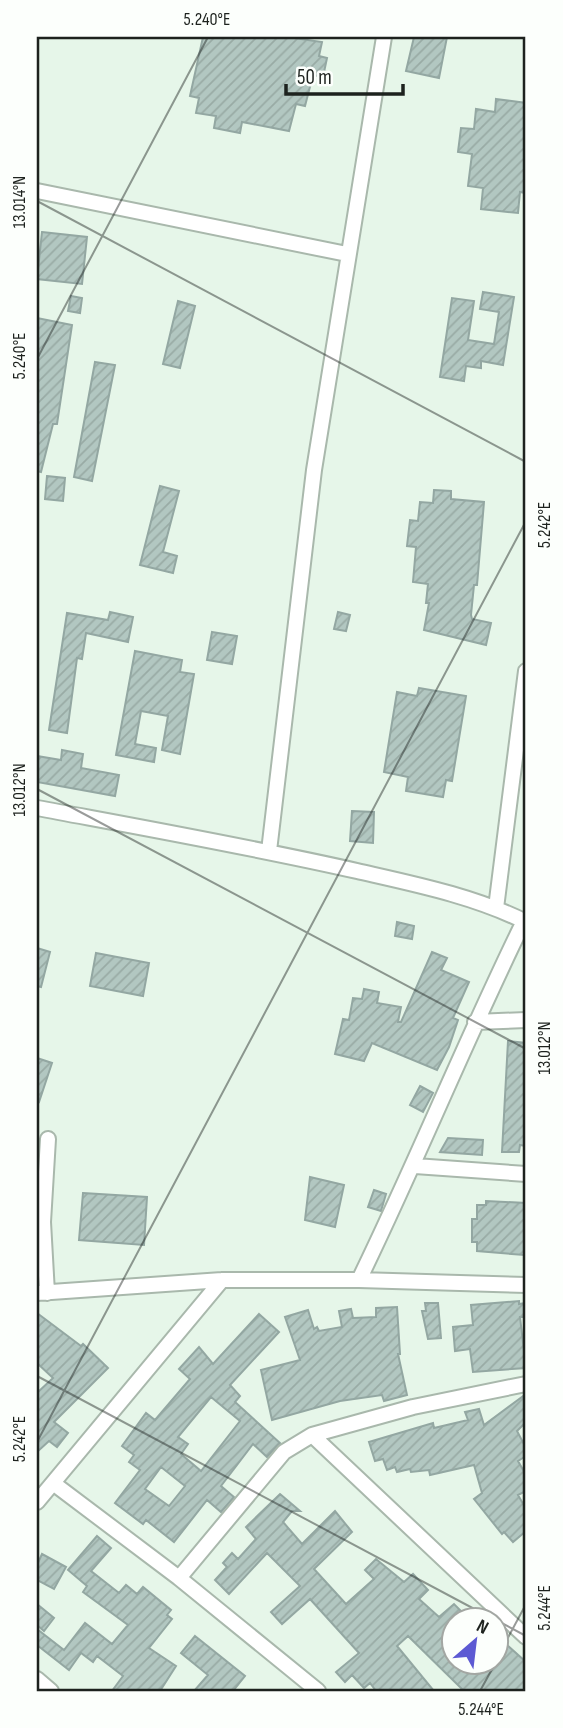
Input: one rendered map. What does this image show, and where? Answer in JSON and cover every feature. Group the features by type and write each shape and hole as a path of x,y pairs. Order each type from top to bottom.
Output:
{"street":[{"path":"269,851 314,470 384,37"},
{"path":"37,191 347,254"},
{"path":"496,908 526,671"},
{"path":"37,808 269,851 418,885 496,908 525,921 475,1022 415,1166 359,1280"},
{"path":"475,1022 526,1020"},
{"path":"48,1139 42,1293 222,1280 359,1280 526,1285"},
{"path":"415,1166 526,1174"},
{"path":"37,1502 222,1280"},
{"path":"179,1578 284,1452 312,1435 414,1407 526,1384"},
{"path":"312,1435 526,1637"},
{"path":"53,1483 179,1578 318,1691"},
{"path":"37,1679 51,1691"}],"building":[{"path":"203,37 287,37 322,42 319,56 327,58 323,77 313,75 305,106 296,104 289,131 242,122 240,133 214,128 216,116 196,113 199,98 190,96"},
{"path":"414,37 447,37 439,78 406,71"},
{"path":"496,99 526,103 526,183 525,193 520,192 518,213 481,209 483,188 468,186 472,154 458,152 461,128 474,129 476,109 495,112"},
{"path":"42,232 87,237 82,284 37,279"},
{"path":"483,292 514,297 503,365 481,361 481,368 466,366 464,381 440,377 452,298 474,301 468,340 494,344 499,312 480,309"},
{"path":"71,296 82,298 80,313 68,311"},
{"path":"178,301 195,306 180,368 163,364"},
{"path":"37,318 72,325 57,424 53,424 41,472 37,471"},
{"path":"95,362 115,365 92,481 74,477"},
{"path":"47,476 65,478 63,501 45,499"},
{"path":"160,486 179,491 163,552 177,556 173,573 140,565"},
{"path":"434,490 451,491 451,499 484,502 477,585 474,585 471,615 472,619 491,623 486,645 424,630 429,603 426,603 428,584 413,582 416,547 407,546 410,520 418,521 420,502 433,503"},
{"path":"110,612 133,617 128,642 86,633 82,659 77,658 67,733 49,730 67,613 108,620"},
{"path":"338,612 350,615 346,631 334,629"},
{"path":"212,632 237,636 232,664 207,660"},
{"path":"135,651 182,660 180,672 194,674 180,754 162,750 168,716 141,711 135,744 156,748 154,762 116,755"},
{"path":"419,688 466,696 452,781 446,780 443,797 406,791 408,777 384,772 397,692 417,696"},
{"path":"62,750 83,754 81,768 119,775 115,796 37,782 37,756 61,760"},
{"path":"352,811 374,812 373,843 350,841"},
{"path":"397,922 414,926 412,939 395,936"},
{"path":"37,948 50,952 41,987 37,986"},
{"path":"432,952 447,958 441,970 469,982 453,1018 458,1020 449,1047 437,1070 372,1043 364,1061 335,1054 343,1019 349,1020 353,998 362,999 364,989 379,992 377,1003 401,1007 398,1022 401,1022"},
{"path":"96,953 149,963 143,996 90,986"},
{"path":"508,1041 526,1043 526,1146 520,1145 519,1152 502,1152"},
{"path":"37,1058 52,1063 39,1102 37,1101"},
{"path":"420,1086 433,1093 423,1112 410,1105"},
{"path":"448,1138 483,1140 482,1155 440,1152"},
{"path":"310,1177 344,1185 335,1227 305,1220"},
{"path":"374,1190 386,1194 381,1211 368,1207"},
{"path":"83,1193 147,1197 144,1245 79,1240"},
{"path":"486,1201 526,1203 524,1255 477,1251 477,1242 472,1242 472,1219 477,1219 477,1205 486,1205"},
{"path":"519,1301 519,1304 526,1303 526,1317 520,1317 526,1368 473,1372 470,1349 455,1351 453,1327 473,1325 471,1305"},
{"path":"425,1303 438,1303 441,1338 428,1339 422,1311 426,1311"},
{"path":"397,1307 398,1354 407,1395 384,1401 382,1395 340,1401 272,1420 261,1370 300,1360 285,1317 308,1310 314,1329 317,1327 319,1331 342,1327 339,1311 351,1309 353,1318 376,1317 376,1308"},
{"path":"37,1313 81,1346 83,1344 108,1368 54,1422 68,1433 57,1447 49,1441 37,1452 37,1393 53,1378 37,1363"},
{"path":"259,1314 279,1332 230,1385 240,1396 235,1402 280,1443 267,1457 253,1444 221,1486 234,1497 221,1512 207,1500 174,1542 146,1520 143,1524 115,1503 140,1470 129,1462 134,1455 122,1446 146,1413 155,1420 190,1379 179,1369 199,1347 213,1364","holes":["211,1397 240,1421 201,1471 181,1454 188,1444 178,1437","161,1467 185,1486 169,1506 145,1489"]},
{"path":"526,1394 526,1422 517,1431 526,1448 526,1456 518,1461 526,1475 526,1491 518,1495 526,1509 526,1531 513,1542 504,1532 502,1534 474,1499 482,1493 474,1465 430,1475 429,1470 411,1472 410,1469 397,1472 395,1467 387,1470 383,1459 375,1461 369,1442 433,1423 434,1428 468,1420 465,1412 479,1409 484,1425"},
{"path":"280,1494 300,1511 292,1511 283,1522 302,1544 335,1511 352,1532 314,1569 346,1604 374,1579 365,1570 376,1559 404,1582 413,1574 428,1590 419,1599 440,1616 440,1667 408,1636 397,1646 434,1691 376,1691 370,1683 364,1688 352,1675 345,1682 336,1672 359,1653 310,1599 282,1624 271,1612 300,1586 267,1553 229,1594 215,1580 227,1567 223,1563 232,1553 238,1559 256,1539 246,1527"},
{"path":"97,1536 111,1548 91,1571 119,1593 126,1585 137,1594 143,1587 171,1610 167,1615 172,1619 149,1648 176,1666 160,1691 112,1691 123,1676 97,1656 93,1662 81,1653 69,1670 37,1645 37,1629 64,1650 85,1623 112,1644 128,1625 83,1592 87,1586 68,1570"},
{"path":"42,1554 66,1567 54,1589 37,1580 37,1565"},
{"path":"37,1604 54,1618 44,1631 37,1625"},
{"path":"195,1636 245,1676 233,1691 194,1691 208,1675 181,1653"},
{"path":"510,1648 526,1662 526,1691 464,1691 449,1676 510,1676"}]}
